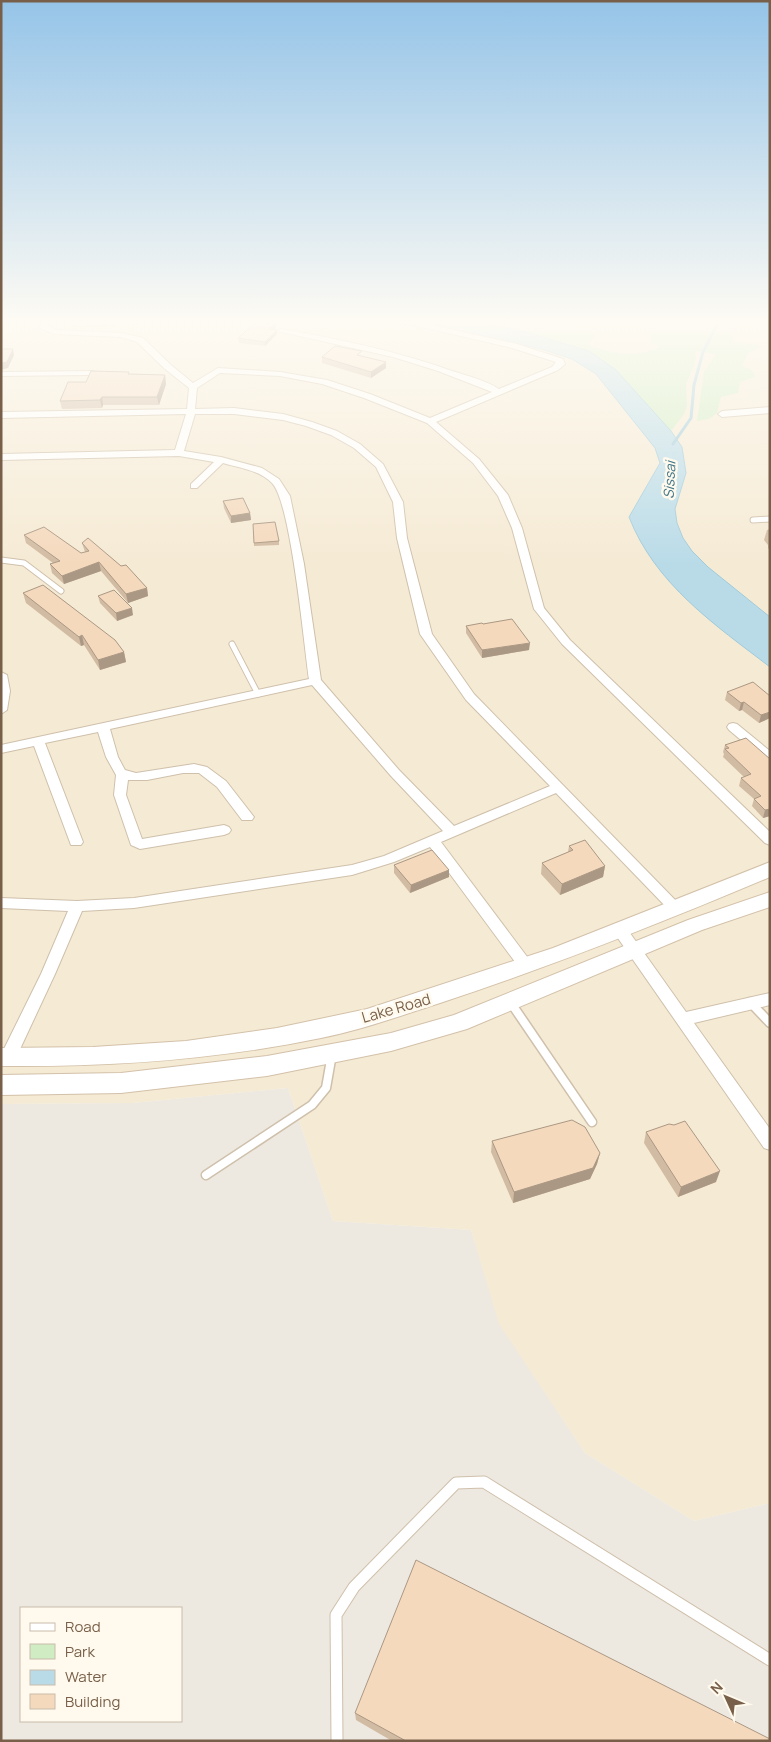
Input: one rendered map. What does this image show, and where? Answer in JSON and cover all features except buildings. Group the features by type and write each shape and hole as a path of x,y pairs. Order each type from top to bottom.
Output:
{"main road":[{"name":"Lake Road","path":"4,1057 130,1054 247,1043 367,1018 526,966 676,908 770,869"},
{"name":"Lake Road","path":"1,1085 121,1083 267,1066 392,1042 459,1023 695,924 770,899"}],"street":[{"path":"179,453 191,412 192,402"},
{"path":"383,402 430,421 476,461 503,495 518,528 539,609 566,642 768,836"},
{"path":"430,421 478,402"},
{"path":"722,414 770,410"},
{"path":"1,415 234,412 283,417 309,424 334,433 357,446 380,466 398,502 402,538 426,634 470,697 676,908"},
{"path":"1,457 179,453 221,460 259,470 276,481 285,496 299,564 315,681 395,773 452,832"},
{"path":"194,486 221,460"},
{"path":"1,675 4,691 1,710"},
{"path":"1,749 315,681"},
{"path":"103,727 116,766 122,774 131,778 180,768 194,767 203,770 212,774 247,817"},
{"path":"733,727 770,758"},
{"path":"38,741 76,842"},
{"path":"122,774 120,794 136,842 140,844 224,830"},
{"path":"1,904 77,906 134,903 352,870 389,859 559,787"},
{"path":"432,840 526,966"},
{"path":"4,1057 48,974 77,906"},
{"path":"620,930 770,1143"},
{"path":"683,1019 750,1002 770,999"}],"lane":[{"path":"753,520 770,519"},
{"path":"1,560 10,559 24,563 61,591"},
{"path":"232,644 258,694"},
{"path":"511,1002 592,1122"},
{"path":"750,1002 770,1023"},
{"path":"206,1175 312,1105 326,1088 332,1054"},
{"path":"337,1741 336,1615 354,1587 456,1483 484,1482 770,1660"}],"shaded area":[{"path":"1,402 770,402 770,1503 694,1521 585,1453 498,1324 471,1230 333,1221 288,1088 133,1103 1,1104"},
{"path":"288,1088 333,1221 471,1230 499,1324 585,1453 694,1521 770,1503 770,1741 1,1741 1,1104 133,1103"}],"green space":[{"path":"645,402 687,402 684,414 671,431"},
{"path":"700,402 720,402 717,413 709,419 697,421"}],"water":[{"name":"Sissai","path":"619,402 645,402 671,431 682,447 686,473 675,509 677,523 683,538 692,551 708,567 770,617 770,667 708,619 689,601 654,563 640,541 629,517 660,463 655,448"}],"waterway":[{"path":"673,444 691,418 692,402"}]}
